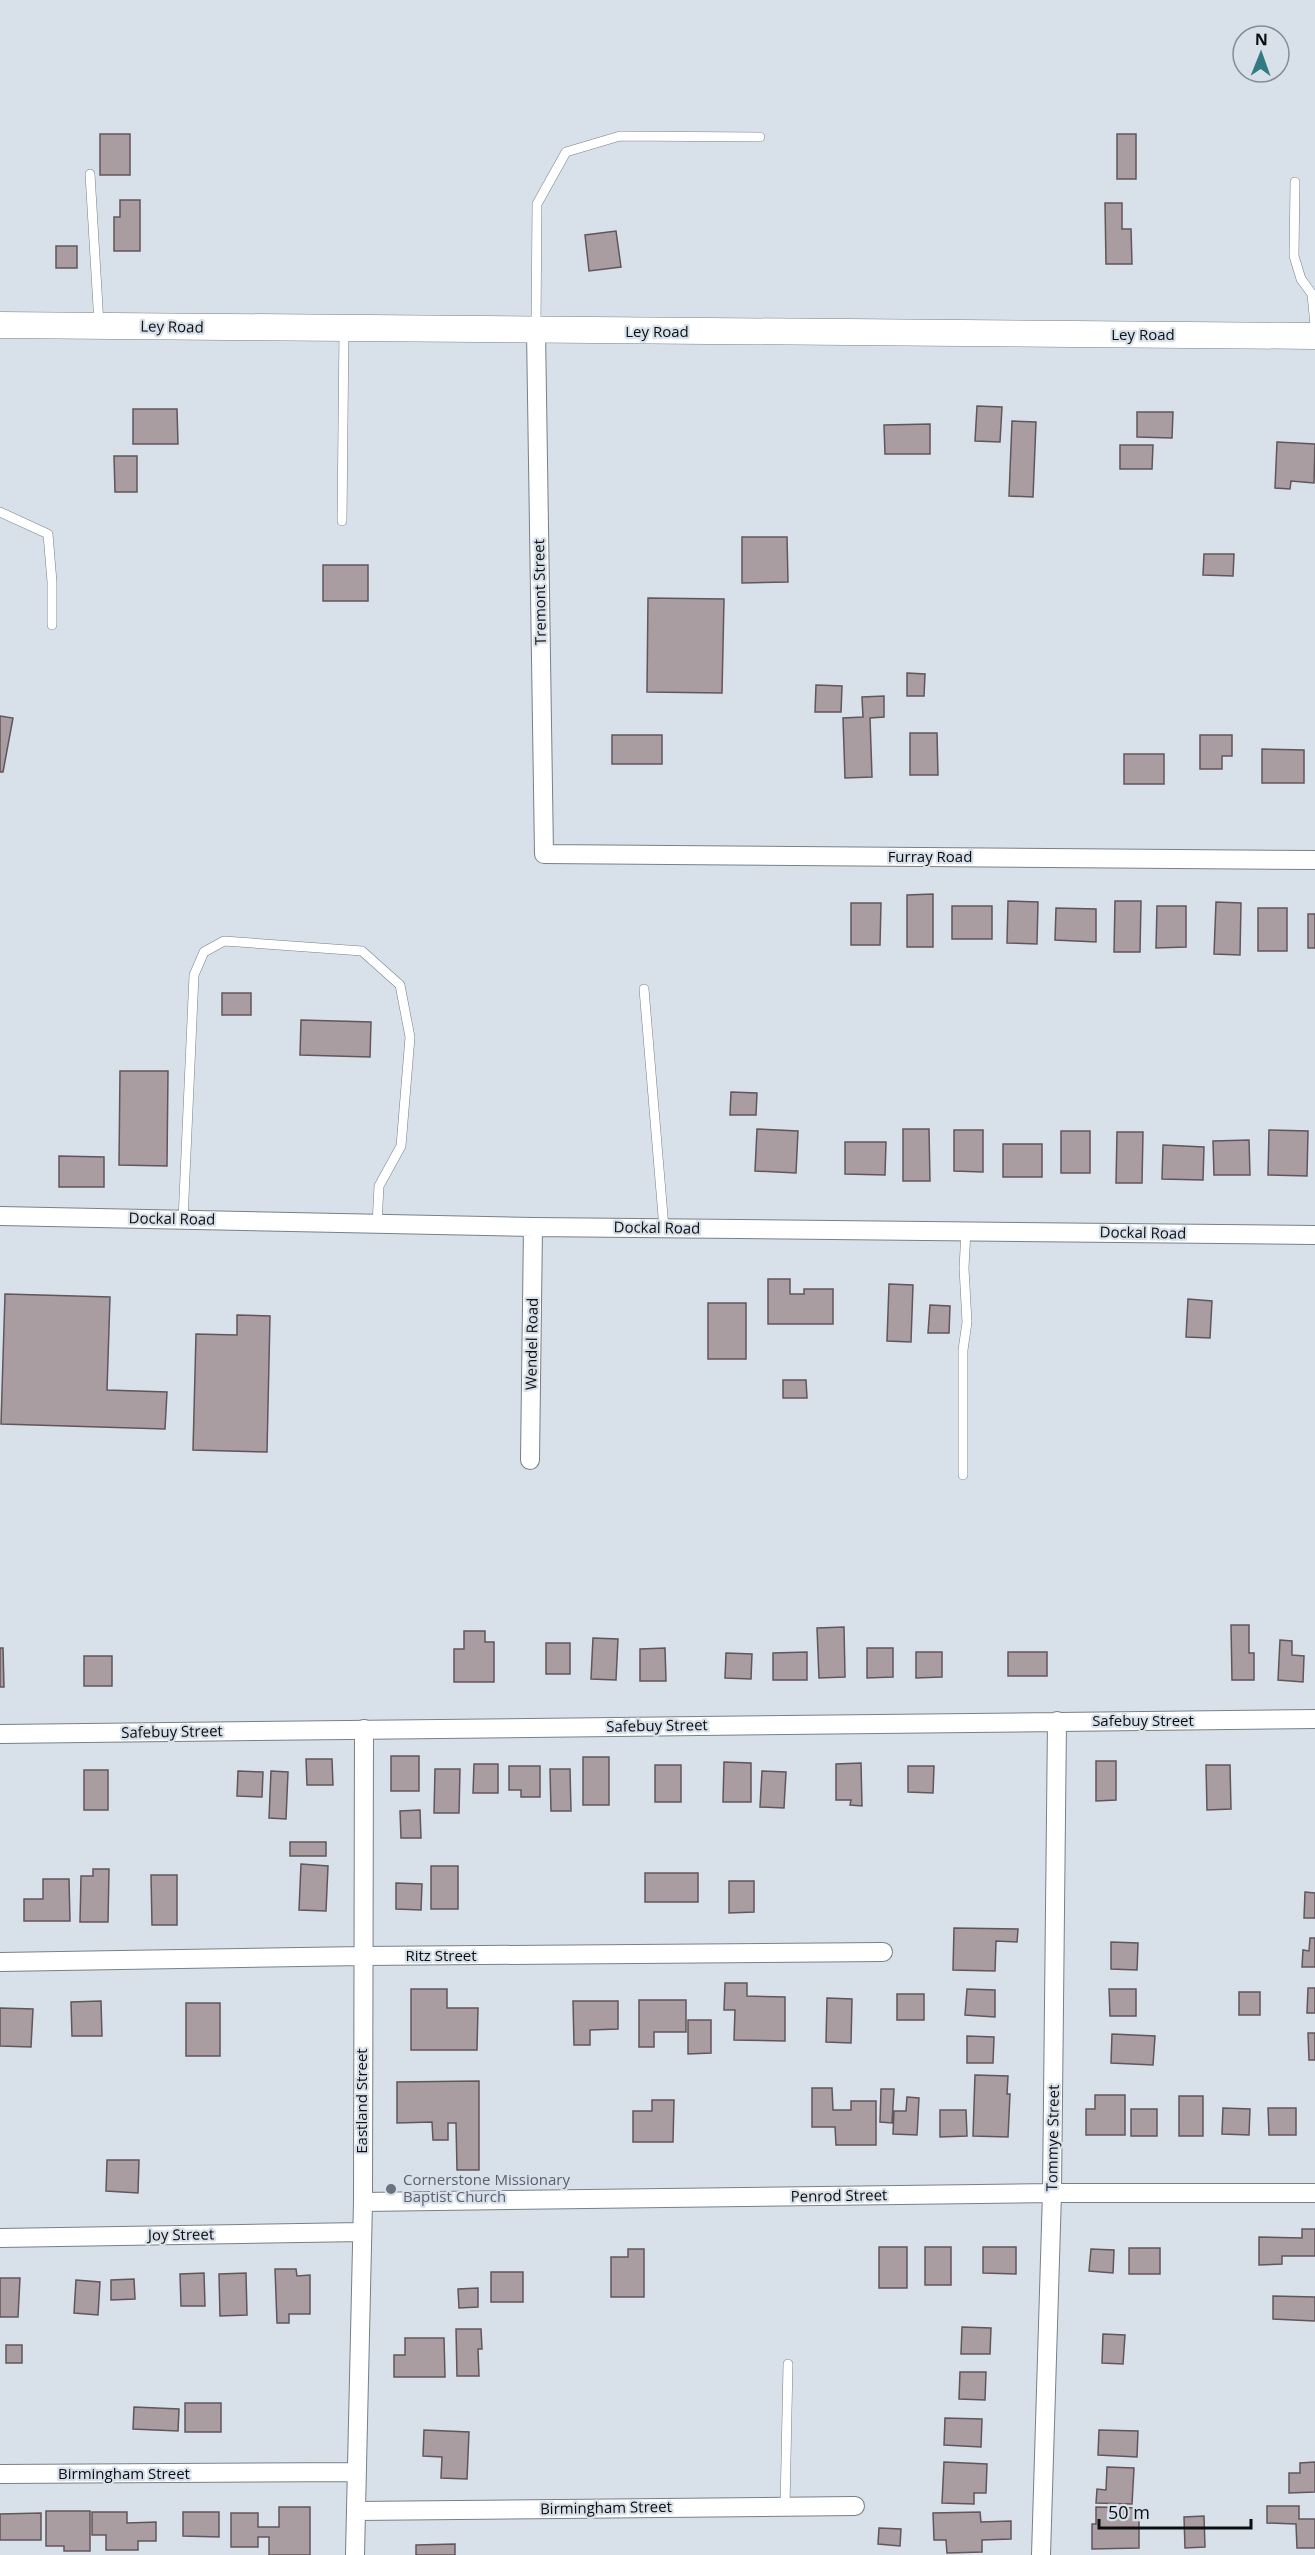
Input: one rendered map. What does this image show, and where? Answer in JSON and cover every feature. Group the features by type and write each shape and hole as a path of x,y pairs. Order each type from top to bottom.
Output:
{"main road":[{"name":"Ley Road","path":"0,325 1315,336"}],"street":[{"name":"Tremont Street","path":"536,331 544,854"},
{"name":"Furray Road","path":"544,854 1315,860"},
{"name":"Dockal Road","path":"0,1216 533,1227 1315,1235"},
{"name":"Wendel Road","path":"530,1461 533,1227"},
{"name":"Safebuy Street","path":"0,1734 1315,1719"},
{"name":"Tommye Street","path":"1041,2555 1052,2193 1057,1721"},
{"name":"Eastland Street","path":"356,2511 363,2202 364,1729"},
{"name":"Ritz Street","path":"0,1962 363,1956 883,1952"},
{"name":"Penrod Street","path":"363,2202 1052,2193 1315,2193"},
{"name":"Joy Street","path":"0,2238 362,2232"},
{"name":"Birmingham Street","path":"0,2474 357,2472"},
{"name":"Birmingham Street","path":"356,2511 855,2506"},
{"path":"355,2555 356,2511"}],"lane":[{"path":"536,331 537,204 566,152 620,136 760,136"},
{"path":"90,174 99,326"},
{"path":"1295,182 1294,256 1301,279 1312,294 1315,326"},
{"path":"342,521 344,329"},
{"path":"0,512 48,534 52,582 52,625"},
{"path":"183,1220 194,975 204,952 224,941 362,951 400,986 410,1038 401,1146 379,1186 377,1224"},
{"path":"644,989 664,1228"},
{"path":"963,1475 963,1350 967,1322 964,1269 966,1231"},
{"path":"785,2507 788,2364"}],"building":[{"path":"100,134 130,134 130,175 100,175"},
{"path":"1117,134 1136,134 1136,179 1117,179"},
{"path":"120,200 140,200 140,251 114,251 114,217 120,217"},
{"path":"1105,203 1122,203 1122,229 1131,229 1132,264 1106,264"},
{"path":"616,231 621,267 589,271 585,235"},
{"path":"56,246 77,246 77,268 56,268"},
{"path":"977,406 1002,407 1000,442 975,441"},
{"path":"133,409 177,409 178,444 133,444"},
{"path":"1137,412 1173,412 1172,438 1137,437"},
{"path":"1012,421 1036,422 1033,497 1009,496"},
{"path":"930,424 930,454 885,454 884,425"},
{"path":"1277,442 1315,444 1314,483 1291,481 1290,489 1275,488"},
{"path":"1120,445 1153,445 1152,469 1120,469"},
{"path":"114,456 137,456 137,492 115,492"},
{"path":"742,537 787,537 788,582 742,583"},
{"path":"1204,554 1234,554 1233,576 1203,575"},
{"path":"323,565 368,565 368,601 323,601"},
{"path":"648,598 724,599 722,693 647,692"},
{"path":"907,673 925,674 924,696 907,696"},
{"path":"816,685 842,686 841,712 815,712"},
{"path":"884,696 884,717 870,718 872,777 845,778 843,718 863,717 862,697"},
{"path":"0,716 13,718 3,772 0,772"},
{"path":"910,733 937,733 938,775 910,775"},
{"path":"612,735 662,735 662,764 612,764"},
{"path":"1200,735 1232,735 1232,756 1222,756 1222,769 1200,769"},
{"path":"1262,749 1304,750 1304,783 1262,783"},
{"path":"1124,754 1164,754 1164,784 1124,784"},
{"path":"933,894 933,947 907,947 907,895"},
{"path":"1008,901 1038,902 1037,944 1007,943"},
{"path":"1115,901 1141,901 1140,952 1114,952"},
{"path":"1216,902 1241,903 1240,955 1214,954"},
{"path":"851,903 881,903 880,945 851,945"},
{"path":"952,906 992,906 992,939 952,939"},
{"path":"1157,906 1186,906 1186,947 1156,948"},
{"path":"1056,908 1096,909 1096,942 1055,940"},
{"path":"1258,908 1287,908 1287,951 1258,951"},
{"path":"1308,914 1315,914 1315,948 1308,948"},
{"path":"222,993 251,993 251,1015 222,1015"},
{"path":"301,1020 371,1022 370,1057 300,1055"},
{"path":"120,1071 168,1071 167,1166 119,1165"},
{"path":"731,1092 757,1093 756,1115 730,1115"},
{"path":"757,1129 798,1131 796,1173 755,1171"},
{"path":"903,1129 929,1129 930,1181 903,1181"},
{"path":"954,1130 983,1130 983,1172 954,1171"},
{"path":"1269,1130 1308,1131 1307,1176 1268,1175"},
{"path":"1061,1131 1090,1131 1090,1173 1061,1173"},
{"path":"1117,1132 1143,1132 1142,1183 1116,1183"},
{"path":"1249,1140 1250,1175 1214,1175 1213,1141"},
{"path":"845,1142 886,1142 885,1175 845,1174"},
{"path":"1003,1144 1042,1144 1042,1177 1003,1177"},
{"path":"1163,1145 1204,1147 1203,1180 1162,1179"},
{"path":"59,1156 104,1157 104,1187 59,1187"},
{"path":"768,1279 790,1279 790,1294 804,1294 804,1289 833,1289 833,1324 768,1324"},
{"path":"889,1284 913,1285 911,1342 887,1341"},
{"path":"5,1294 110,1297 107,1390 167,1392 165,1429 1,1424"},
{"path":"1188,1299 1212,1301 1210,1338 1186,1337"},
{"path":"708,1303 746,1303 746,1359 708,1359"},
{"path":"930,1305 950,1306 949,1333 928,1333"},
{"path":"237,1315 270,1316 267,1452 193,1450 196,1334 237,1335"},
{"path":"783,1380 806,1380 807,1398 783,1398"},
{"path":"1231,1625 1249,1625 1249,1653 1254,1653 1254,1680 1232,1680"},
{"path":"844,1627 845,1677 819,1678 817,1628"},
{"path":"464,1631 485,1631 485,1642 494,1642 494,1682 454,1682 454,1649 464,1649"},
{"path":"593,1638 618,1639 616,1680 591,1679"},
{"path":"1280,1640 1292,1641 1292,1655 1304,1656 1303,1682 1278,1680"},
{"path":"546,1643 570,1643 570,1674 546,1674"},
{"path":"0,1648 3,1648 4,1687 0,1687"},
{"path":"665,1648 666,1681 640,1681 640,1649"},
{"path":"867,1648 893,1648 893,1677 867,1678"},
{"path":"807,1652 807,1680 773,1680 773,1653"},
{"path":"916,1652 942,1652 942,1677 916,1678"},
{"path":"1008,1652 1047,1652 1047,1676 1008,1676"},
{"path":"726,1653 752,1654 751,1679 725,1678"},
{"path":"84,1656 112,1656 112,1686 84,1686"},
{"path":"391,1756 419,1756 419,1791 391,1791"},
{"path":"583,1757 609,1757 609,1805 583,1805"},
{"path":"306,1759 332,1759 333,1785 307,1785"},
{"path":"1096,1761 1116,1761 1116,1800 1096,1801"},
{"path":"724,1762 751,1763 751,1802 723,1802"},
{"path":"861,1763 862,1806 850,1805 851,1800 836,1800 836,1764"},
{"path":"474,1764 498,1764 498,1793 473,1793"},
{"path":"655,1765 681,1765 681,1802 655,1802"},
{"path":"1206,1765 1230,1765 1231,1809 1207,1810"},
{"path":"509,1766 540,1766 540,1797 521,1797 521,1790 509,1790"},
{"path":"908,1766 934,1766 933,1793 908,1792"},
{"path":"435,1769 460,1769 459,1813 434,1813"},
{"path":"550,1769 570,1769 571,1811 551,1811"},
{"path":"84,1770 108,1770 108,1810 84,1810"},
{"path":"238,1771 263,1772 262,1797 237,1796"},
{"path":"271,1771 288,1772 286,1819 269,1818"},
{"path":"762,1771 786,1772 784,1808 760,1807"},
{"path":"420,1810 421,1838 401,1838 400,1811"},
{"path":"290,1842 326,1842 326,1856 290,1856"},
{"path":"301,1864 328,1866 326,1911 299,1910"},
{"path":"431,1866 458,1866 458,1909 431,1909"},
{"path":"93,1869 109,1869 108,1922 80,1922 81,1876 93,1876"},
{"path":"645,1873 698,1873 698,1902 645,1902"},
{"path":"151,1875 177,1875 177,1925 152,1925"},
{"path":"43,1879 69,1879 70,1921 24,1921 24,1899 43,1899"},
{"path":"729,1881 754,1881 754,1912 729,1913"},
{"path":"396,1883 422,1884 421,1910 396,1909"},
{"path":"1305,1892 1315,1893 1315,1918 1304,1918"},
{"path":"954,1928 1018,1929 1017,1942 996,1941 995,1971 953,1970"},
{"path":"1310,1938 1315,1938 1315,1967 1302,1967 1303,1950 1309,1951"},
{"path":"1111,1942 1138,1943 1137,1970 1111,1969"},
{"path":"725,1983 747,1983 747,1996 785,1997 785,2041 734,2040 735,2010 724,2010"},
{"path":"1308,1988 1315,1988 1315,2013 1307,2013"},
{"path":"411,1989 447,1989 447,2008 478,2008 477,2050 411,2050"},
{"path":"967,1989 995,1990 995,2017 965,2015"},
{"path":"1109,1989 1136,1989 1136,2016 1110,2016"},
{"path":"1239,1992 1260,1992 1260,2015 1239,2015"},
{"path":"897,1994 924,1994 924,2020 897,2020"},
{"path":"827,1998 852,1999 851,2043 826,2042"},
{"path":"639,2000 686,2000 686,2032 654,2032 654,2047 639,2047"},
{"path":"101,2001 102,2036 72,2036 71,2002"},
{"path":"573,2001 618,2001 618,2029 590,2030 590,2045 574,2045"},
{"path":"186,2003 220,2003 220,2056 186,2056"},
{"path":"0,2008 33,2009 31,2047 0,2046"},
{"path":"688,2020 711,2020 711,2053 688,2054"},
{"path":"1308,2033 1315,2033 1315,2060 1309,2060"},
{"path":"1112,2034 1155,2036 1153,2065 1111,2063"},
{"path":"967,2036 994,2037 993,2063 967,2063"},
{"path":"975,2075 1008,2076 1007,2094 1010,2094 1008,2137 973,2136"},
{"path":"479,2081 479,2170 457,2170 456,2123 448,2123 448,2140 433,2140 432,2122 397,2123 397,2082"},
{"path":"812,2088 832,2088 833,2110 851,2110 851,2101 876,2101 876,2145 836,2145 835,2127 812,2127"},
{"path":"881,2089 894,2089 892,2123 880,2122"},
{"path":"1095,2095 1125,2095 1125,2135 1086,2135 1086,2109 1095,2109"},
{"path":"1179,2096 1203,2096 1203,2136 1179,2136"},
{"path":"907,2097 919,2098 917,2135 893,2134 894,2111 906,2111"},
{"path":"652,2100 674,2100 673,2142 633,2142 633,2111 652,2111"},
{"path":"1223,2108 1250,2109 1249,2135 1222,2134"},
{"path":"1268,2108 1296,2108 1296,2135 1269,2135"},
{"path":"1131,2109 1157,2109 1157,2136 1131,2136"},
{"path":"940,2110 966,2110 967,2136 940,2137"},
{"path":"107,2160 139,2160 138,2193 106,2191"},
{"path":"1302,2229 1315,2229 1315,2256 1282,2256 1282,2264 1259,2265 1259,2237 1302,2238"},
{"path":"879,2247 907,2247 907,2288 879,2288"},
{"path":"925,2247 951,2247 951,2285 925,2285"},
{"path":"983,2247 1016,2247 1016,2274 983,2273"},
{"path":"1129,2248 1160,2248 1160,2274 1129,2274"},
{"path":"628,2249 644,2249 644,2297 611,2297 611,2257 628,2257"},
{"path":"1091,2249 1114,2250 1113,2273 1089,2271"},
{"path":"275,2269 296,2269 297,2276 310,2275 310,2314 289,2314 289,2323 277,2323"},
{"path":"491,2272 523,2272 523,2302 491,2302"},
{"path":"204,2273 205,2306 181,2306 180,2274"},
{"path":"246,2273 247,2315 220,2316 219,2274"},
{"path":"0,2278 20,2278 18,2317 0,2317"},
{"path":"134,2279 135,2299 111,2300 111,2280"},
{"path":"76,2280 100,2282 98,2315 74,2313"},
{"path":"478,2288 478,2307 459,2308 458,2289"},
{"path":"1273,2296 1315,2297 1315,2321 1273,2319"},
{"path":"962,2327 991,2328 990,2354 961,2354"},
{"path":"456,2329 481,2329 482,2349 478,2349 479,2376 457,2376"},
{"path":"1103,2334 1125,2335 1123,2364 1102,2363"},
{"path":"405,2338 444,2338 445,2377 394,2377 394,2355 405,2355"},
{"path":"6,2345 22,2345 22,2363 6,2363"},
{"path":"960,2372 986,2372 985,2400 959,2399"},
{"path":"185,2403 221,2403 221,2432 185,2432"},
{"path":"134,2407 179,2409 178,2431 133,2429"},
{"path":"945,2418 982,2419 981,2447 944,2445"},
{"path":"424,2430 469,2432 467,2479 441,2478 442,2457 423,2456"},
{"path":"1099,2430 1138,2431 1137,2457 1098,2455"},
{"path":"944,2462 987,2464 986,2493 974,2493 974,2504 942,2503"},
{"path":"1315,2462 1315,2492 1289,2493 1289,2473 1300,2473 1300,2463"},
{"path":"1107,2467 1134,2468 1132,2504 1096,2503 1097,2489 1106,2490"},
{"path":"1267,2506 1299,2506 1299,2519 1315,2519 1315,2548 1297,2548 1296,2524 1267,2523"},
{"path":"279,2507 310,2507 310,2555 269,2555 269,2537 258,2537 258,2547 231,2547 231,2513 258,2513 258,2527 279,2527"},
{"path":"1096,2507 1139,2508 1139,2548 1092,2549 1092,2524 1096,2524"},
{"path":"46,2511 90,2511 90,2551 64,2551 64,2546 46,2546"},
{"path":"92,2512 127,2512 127,2523 156,2522 156,2541 138,2541 138,2550 106,2550 106,2535 92,2535"},
{"path":"183,2512 219,2512 219,2537 183,2536"},
{"path":"980,2512 981,2522 1011,2521 1011,2539 982,2540 982,2552 947,2553 946,2540 934,2540 933,2513"},
{"path":"41,2513 41,2540 0,2540 0,2514"},
{"path":"1204,2516 1205,2547 1185,2548 1184,2517"},
{"path":"879,2528 901,2529 900,2546 878,2544"},
{"path":"455,2544 455,2555 416,2555 416,2545"}],"place":[{"name":"Cornerstone Missionary Baptist Church","path":"391,2189"}]}
